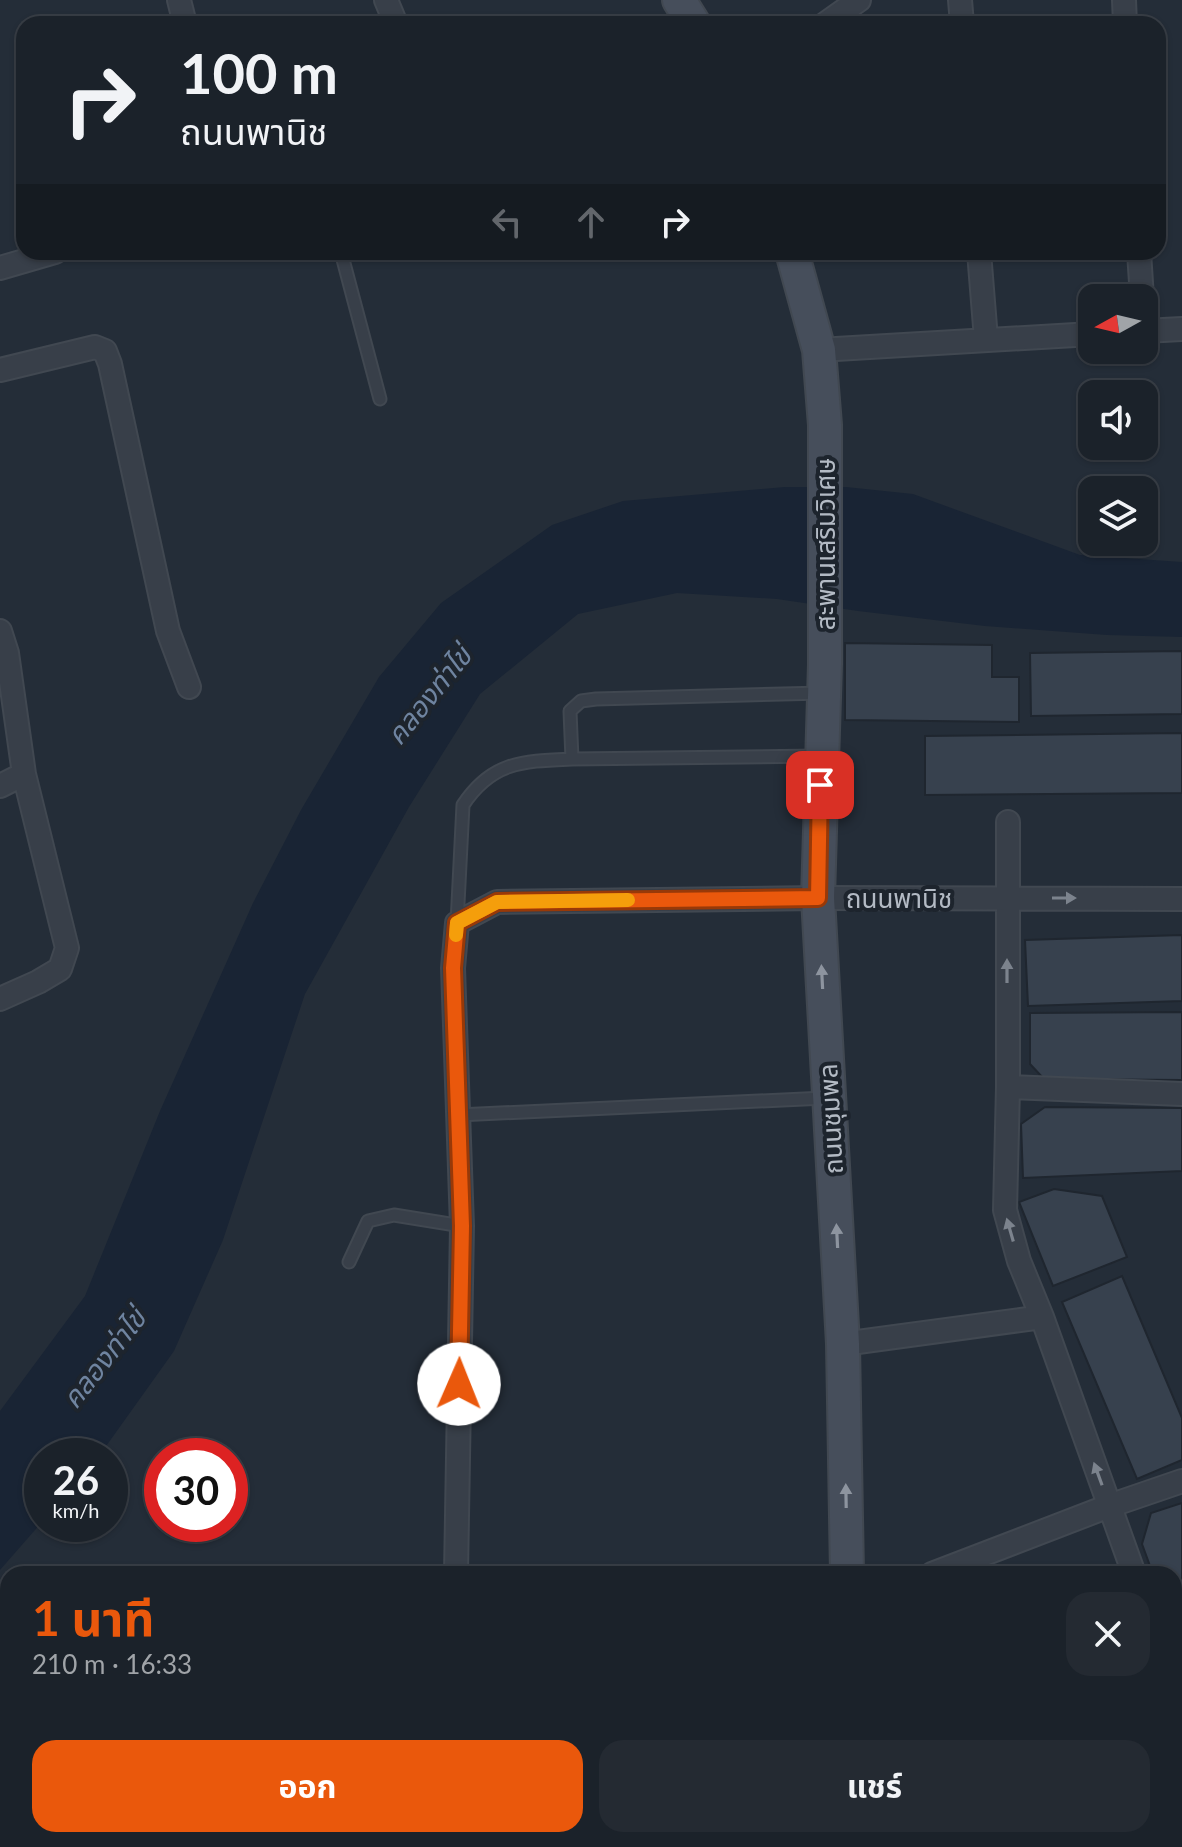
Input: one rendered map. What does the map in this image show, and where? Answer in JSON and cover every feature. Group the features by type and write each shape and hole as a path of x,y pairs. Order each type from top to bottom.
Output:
{"main road":[{"name":"สะพานเสริมวิเศษ","path":"794,260 819,350 825,425 824,678"},
{"name":"ถนนชุมพล","path":"824,678 818,898 843,1344 847,1566"}],"street":[{"path":"836,16 859,0"},
{"path":"0,268 28,260"},
{"path":"980,260 986,339"},
{"path":"1140,260 1141,284"},
{"path":"1158,330 1182,329"},
{"path":"819,350 1078,335"},
{"path":"0,370 95,347 105,351 114,379 168,631 189,687"},
{"path":"0,631 7,653 24,774 67,948 60,969 0,999"},
{"path":"0,786 24,774"},
{"path":"1008,822 1005,1210 1019,1261 1131,1566"},
{"name":"ถนนพานิช","path":"457,923 497,902 1007,897 1182,899"},
{"path":"456,1566 462,1226 453,968 457,923"},
{"path":"1008,1087 1182,1094"},
{"path":"843,1344 1042,1317"},
{"path":"953,1566 1182,1481"}],"lane":[{"path":"343,260 380,399"},
{"path":"572,759 570,711 581,701 824,678"},
{"path":"457,923 463,805 490,775 505,767 535,761 572,759 821,756"},
{"path":"458,1115 829,1098"},
{"path":"349,1262 368,1221 394,1215 462,1226"}],"water":[{"name":"คลองท่าไข่","path":"785,487 846,487 913,494 1078,556 1182,562 1182,637 985,626 777,599 677,593 578,614 480,694 409,807 305,994 223,1240 174,1351 112,1438 24,1438 24,1542 4,1566 0,1566 0,1411 85,1296 160,1111 253,903 301,810 379,677 441,603 552,525 623,501"}],"building":[{"path":"845,643 992,645 992,677 1019,677 1019,722 845,720"},
{"path":"1182,651 1182,714 1031,716 1030,653"},
{"path":"1182,733 1182,793 925,795 925,736"},
{"path":"1182,935 1182,1001 1028,1006 1025,940"},
{"path":"1182,1012 1182,1080 1044,1079 1030,1064 1030,1013"},
{"path":"1045,1107 1182,1108 1182,1171 1023,1178 1021,1124"},
{"path":"1054,1189 1102,1196 1127,1257 1053,1286 1019,1202"},
{"path":"1122,1276 1182,1418 1182,1460 1137,1479 1062,1302"},
{"path":"1182,1503 1182,1566 1150,1566 1142,1544 1151,1513"}],"slow traffic":[{"path":"456,935 457,923 497,902 628,900"}],"route":[{"path":"459,1384 462,1226 453,968 457,923 497,902 818,898 820,785"}]}
